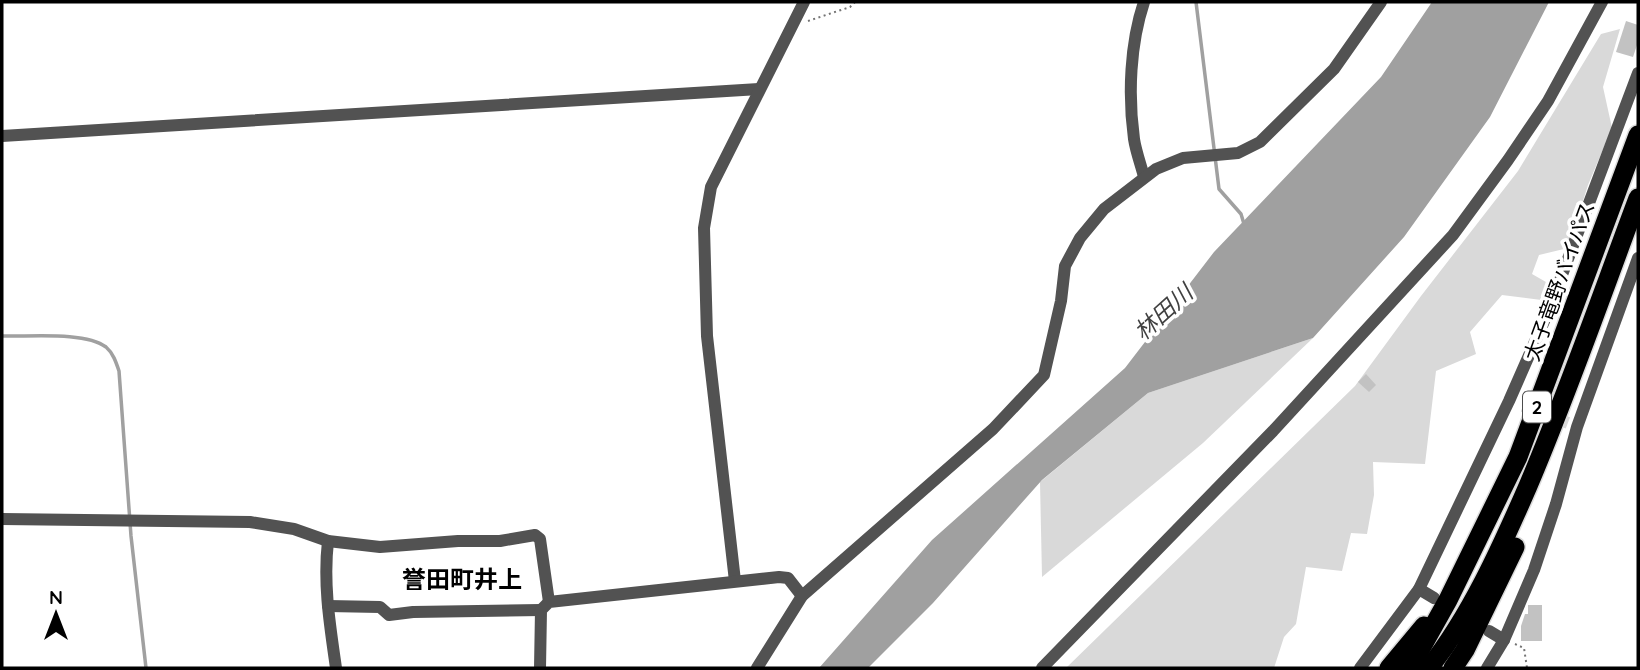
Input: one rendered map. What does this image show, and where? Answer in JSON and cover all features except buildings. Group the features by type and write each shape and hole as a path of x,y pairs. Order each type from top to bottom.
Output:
{"highway":[{"name":"太子竜野バイパス","path":"1410,668 1441,599 1518,457 1626,140"},
{"name":"2","path":"1429,668 1443,651 1566,426 1638,198"},
{"path":"1453,668 1465,650 1514,550 1566,426"},
{"path":"1389,668 1441,599"}],"street":[{"path":"735,581 708,336 704,229 711,187 804,2"},
{"path":"1144,2 1134,44 1132,92 1134,141 1144,177"},
{"path":"757,668 802,596 993,429 1044,375 1062,301 1065,266 1080,237 1104,209 1156,169 1183,158 1238,153 1260,142 1334,69 1381,2"},
{"path":"1042,668 1273,431 1452,234 1548,101 1602,2"},
{"path":"1360,668 1419,589 1509,401 1626,140 1638,73"},
{"path":"2,136 759,89"},
{"path":"1487,668 1504,640 1534,570 1556,505 1566,426 1638,258"},
{"path":"1509,401 1523,406"},
{"path":"2,519 250,522 294,529 328,541 380,547 500,541 535,535 540,539 545,606 540,668"},
{"path":"328,541 328,606 337,668"},
{"path":"328,606 380,607 389,615 545,606 779,577 788,578 802,596"},
{"path":"1419,589 1441,599"},
{"path":"1489,631 1504,640"}],"path":[{"path":"792,24 850,7 855,2"},
{"path":"1504,640 1524,648 1527,668"}],"shaded area":[{"path":"1432,2 1549,2 1490,117 1404,237 1313,338 1148,393 1042,480 933,603 868,668 819,668 932,540 1125,368 1214,252 1381,77"},
{"path":"1620,29 1603,87 1612,128 1588,185 1568,248 1539,255 1532,274 1553,286 1549,301 1502,295 1470,332 1476,354 1436,371 1425,464 1373,462 1374,495 1367,534 1351,533 1342,571 1306,567 1296,624 1284,637 1274,668 1066,668 1355,386 1518,171 1601,34"},
{"path":"1313,338 1203,443 1042,577 1040,482 1148,393"}],"waterway":[{"path":"1196,2 1219,189 1241,214 1244,224"},
{"path":"2,336 85,339 106,347 115,361 119,371 131,536 146,668"}],"tunnel":[{"path":"1523,406 1568,423"}],"district":[{"name":"誉田町井上","path":"462,579"}],"water label":[{"name":"林田川","path":"1163,312"}]}
